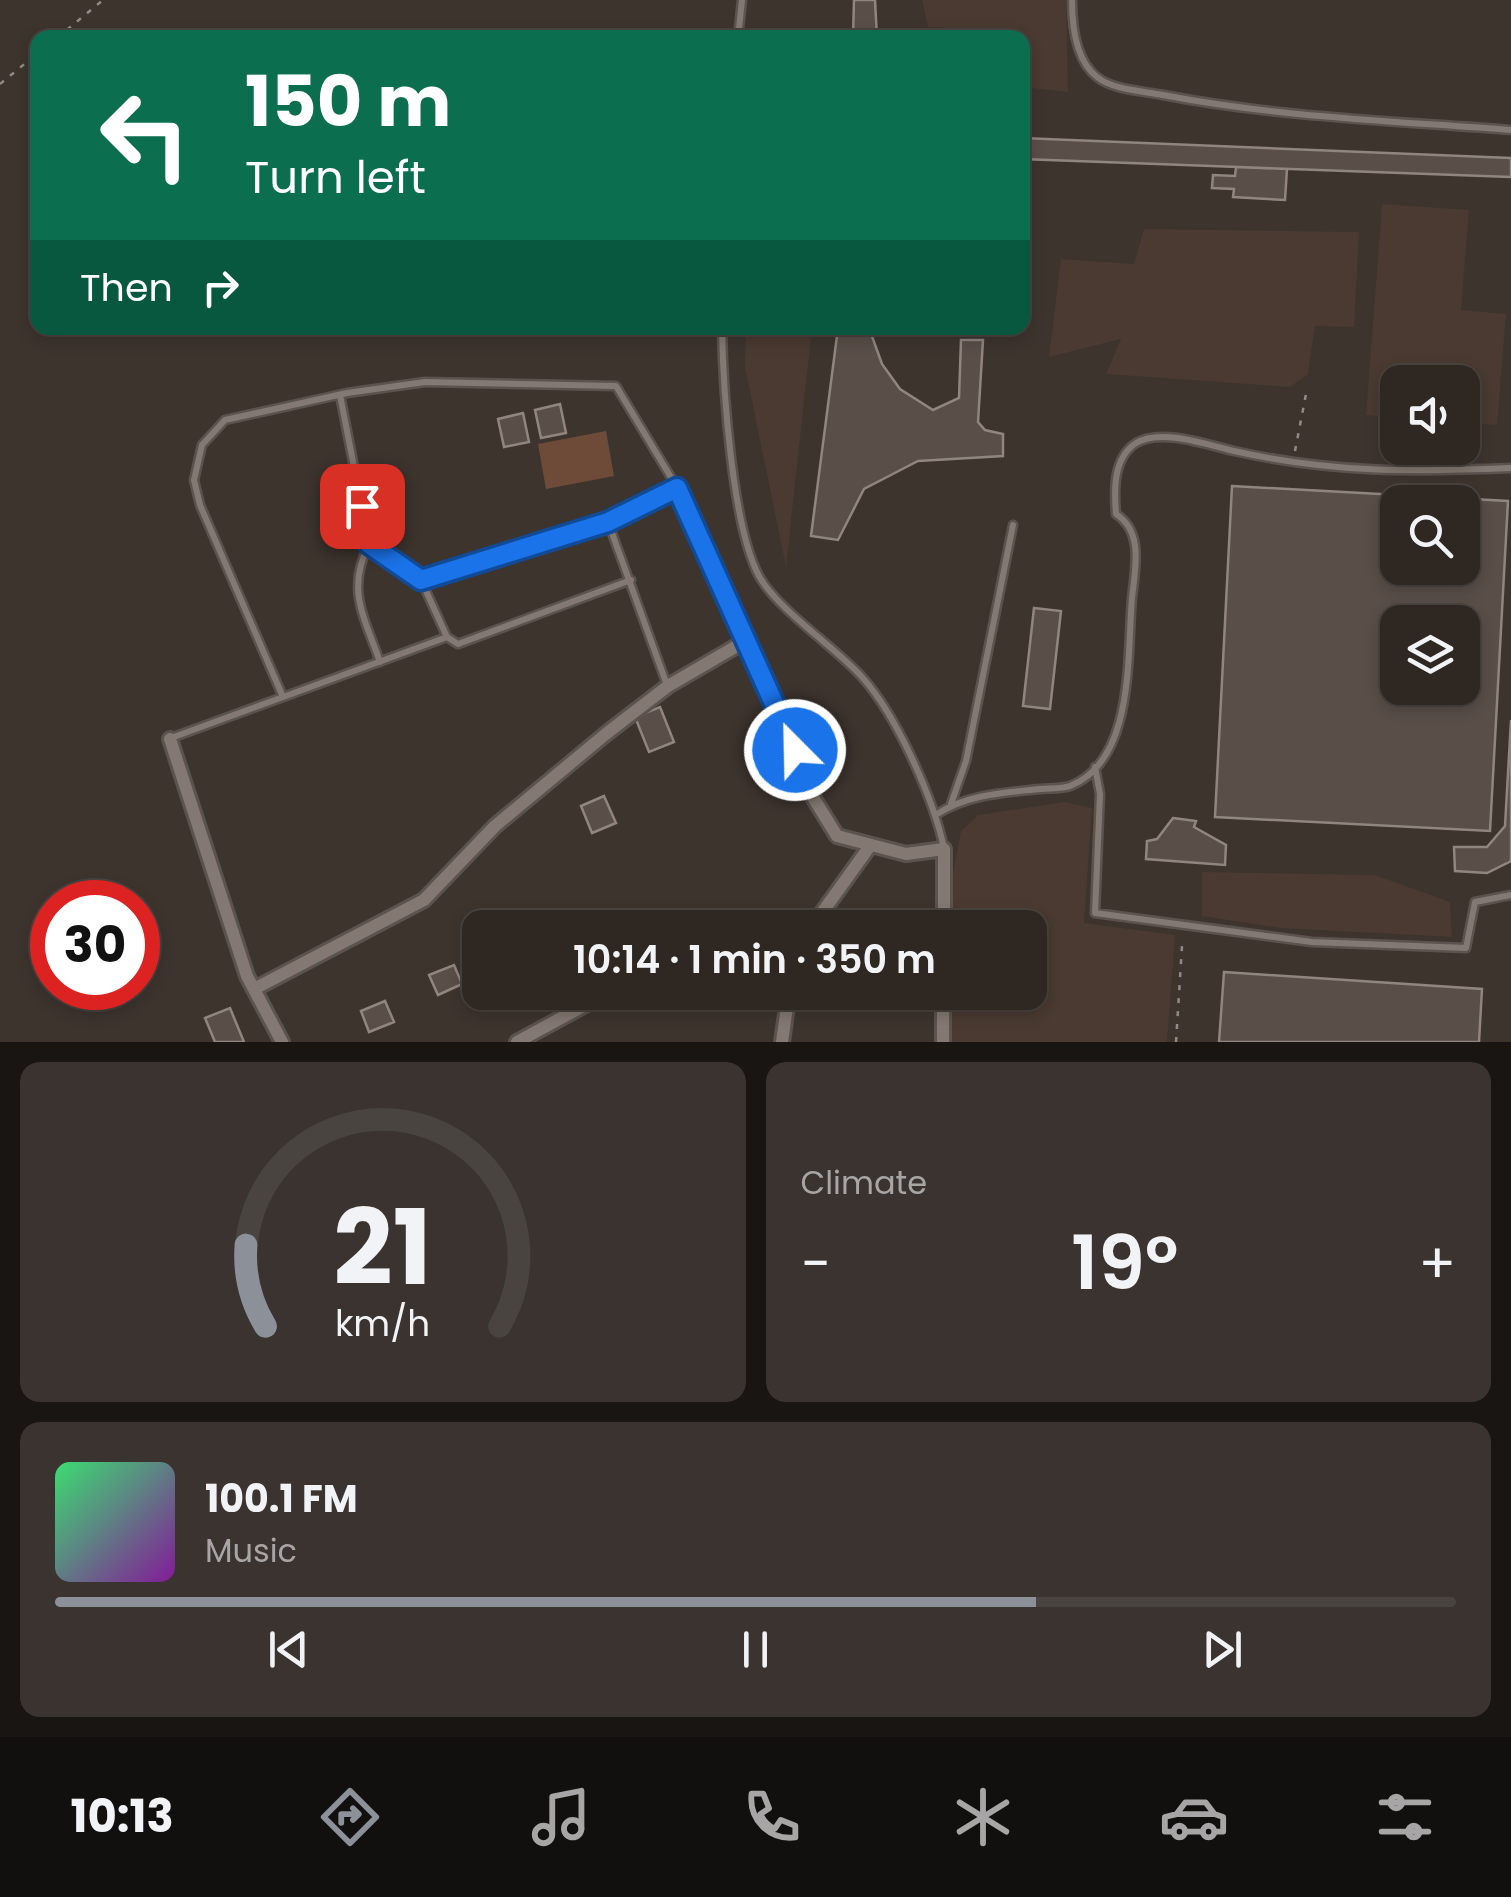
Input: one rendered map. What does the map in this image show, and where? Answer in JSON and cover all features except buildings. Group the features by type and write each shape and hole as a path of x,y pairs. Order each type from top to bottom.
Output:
{"street":[{"path":"256,988 424,900 495,826 668,686 747,640 814,799 838,836 906,854 944,849 944,910"},
{"path":"170,739 247,976 282,1042"},
{"path":"824,910 875,847"},
{"path":"517,1042 576,1010"},
{"path":"782,1042 786,1010"},
{"path":"943,1042 944,1010"}],"lane":[{"path":"739,30 742,0"},
{"path":"1072,0 1072,30 1084,60 1097,78 1123,87 1238,110 1511,130"},
{"path":"722,335 723,388 746,544 760,578 864,680 936,814 944,849"},
{"path":"283,697 200,504 194,480 202,445 225,420 340,394 426,382 616,386 677,488 747,640"},
{"path":"340,394 369,544 357,569 356,591 380,662"},
{"path":"936,814 972,796 1070,786 1095,767 1117,732 1136,539 1127,521 1116,514 1114,485 1124,455 1138,441 1174,438 1292,464 1409,474 1511,468"},
{"path":"421,580 608,522 677,488"},
{"path":"608,522 668,686"},
{"path":"951,805 966,761 1014,525"},
{"path":"369,544 421,580 447,637 458,644 631,580"},
{"path":"170,739 447,637"},
{"path":"1095,767 1100,794 1095,913 1312,942 1466,948 1475,902 1511,895"}],"path":[{"path":"66,30 102,0"},
{"path":"0,84 30,60"},
{"path":"1292,464 1306,394"},
{"path":"1176,1042 1182,946"}],"shaded area":[{"path":"922,0 1066,0 1068,92 1030,88 1030,30 928,27"},
{"path":"1382,204 1469,210 1461,310 1506,314 1497,425 1480,424 1480,365 1380,365 1380,416 1366,415"},
{"path":"1144,229 1359,232 1354,327 1315,326 1308,374 1290,387 1106,374 1121,339 1049,357 1061,259 1134,264"},
{"path":"746,335 811,335 786,567 745,367"},
{"path":"606,431 614,476 546,489 538,444"},
{"path":"1065,802 1092,808 1084,923 1175,935 1167,1042 949,1042 950,1010 1047,1010 1047,910 951,910 961,831 978,815"},
{"path":"1202,872 1375,875 1450,902 1452,937 1281,928 1202,916"}],"route":[{"path":"362,506 369,544 421,580 608,522 677,488 795,750"}]}
